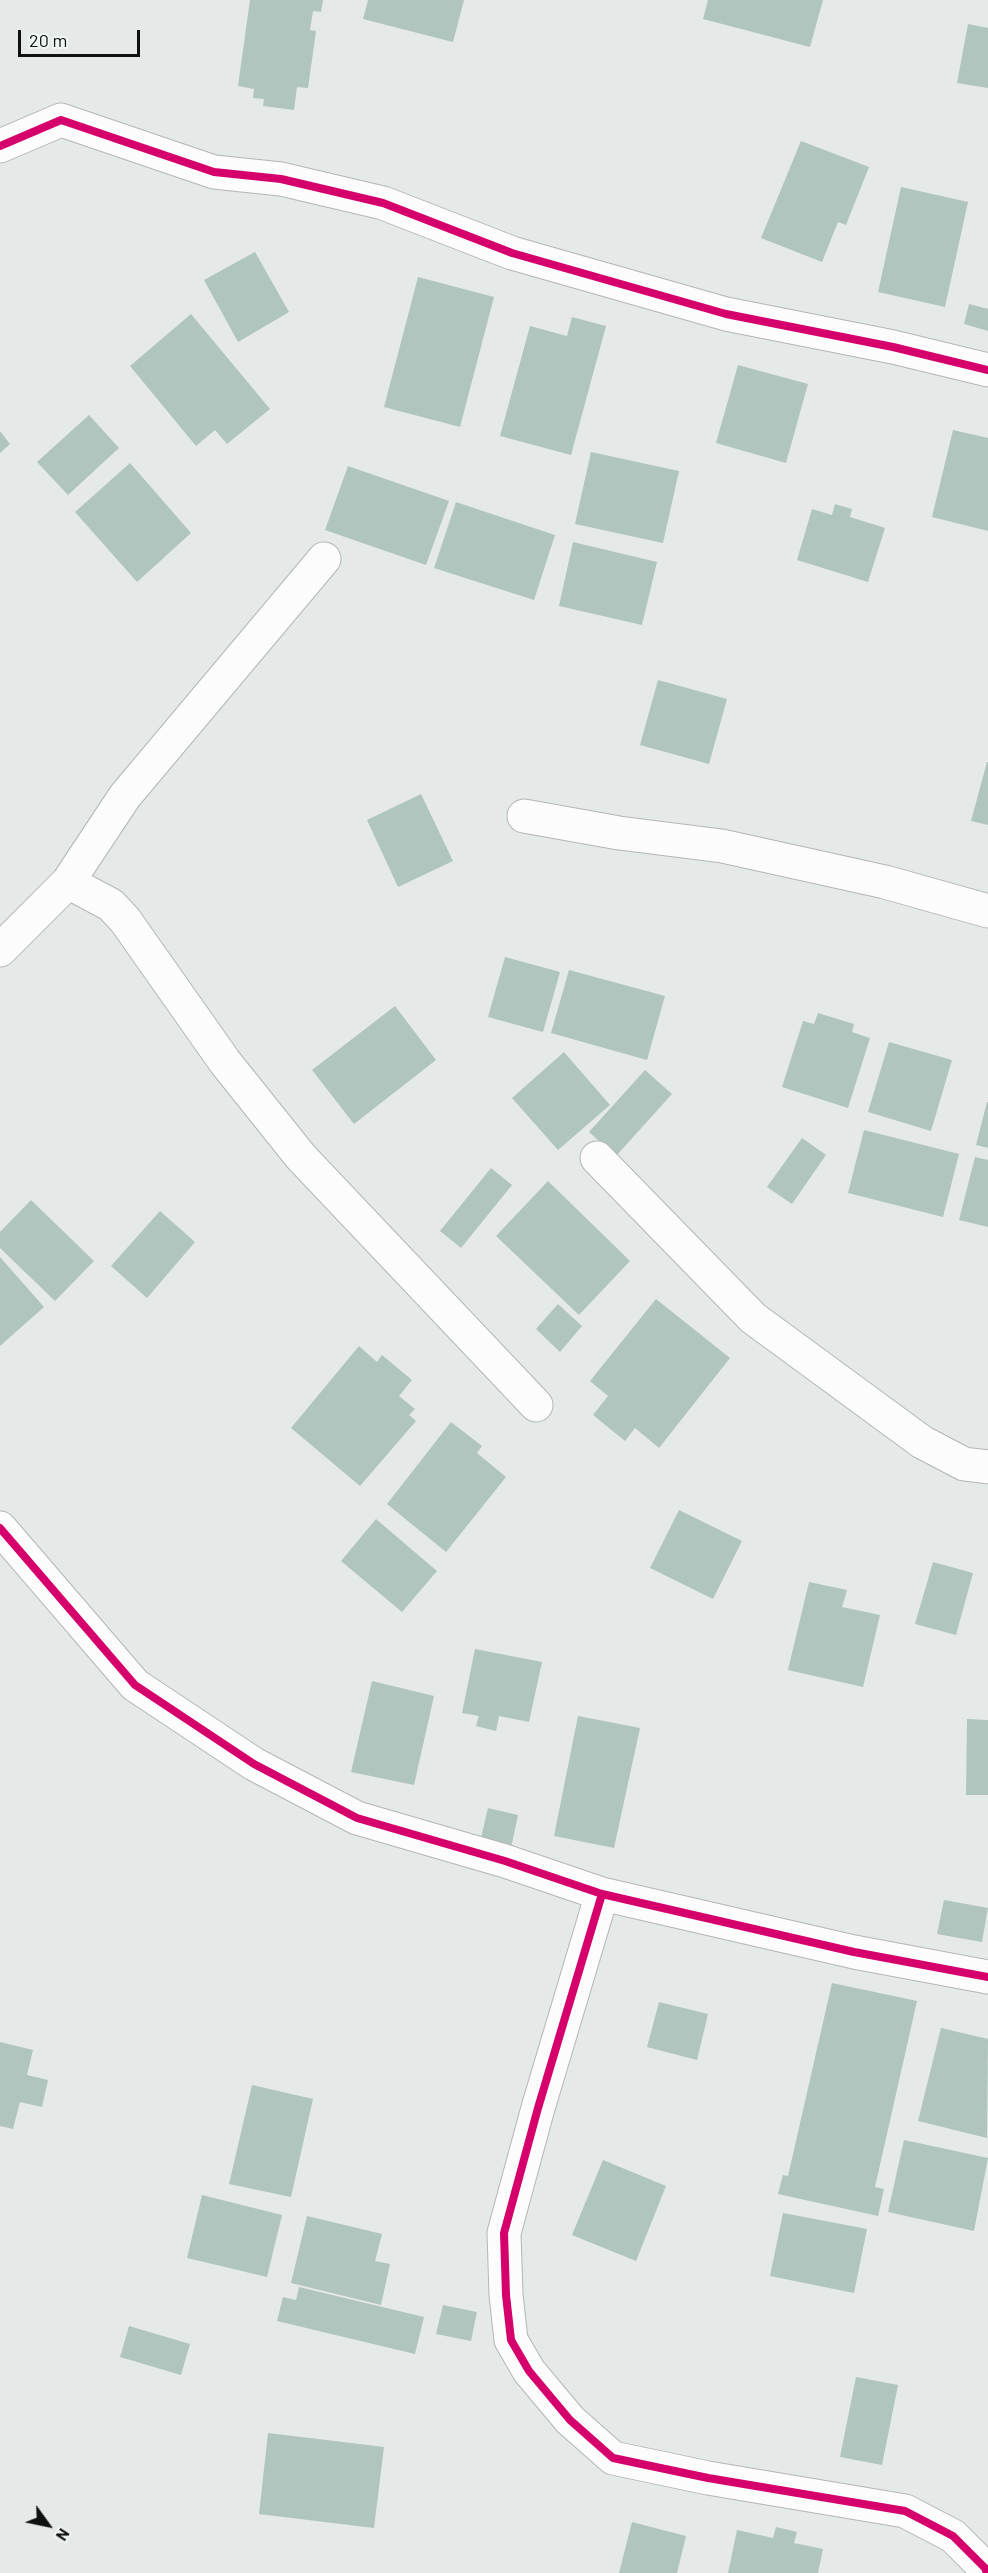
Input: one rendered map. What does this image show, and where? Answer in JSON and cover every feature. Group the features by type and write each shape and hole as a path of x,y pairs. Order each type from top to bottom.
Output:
{"street":[{"path":"0,146 61,120 214,172 281,178 383,203 512,253 726,314 893,347 988,370"},
{"path":"0,950 68,882 125,796 324,559"},
{"path":"524,816 619,833 722,846 885,882 988,911"},
{"path":"68,882 111,905 125,920 225,1062 301,1157 536,1405"},
{"path":"597,1158 753,1318 922,1442 964,1464 988,1467"},
{"path":"0,1528 135,1685 254,1764 357,1818 505,1861 602,1894 854,1952 988,1977"},
{"path":"602,1894 538,2108 504,2233 506,2295 511,2340 525,2363 570,2420 613,2458 708,2478 905,2511 953,2536 985,2568 987,2573"}],"building":[{"path":"250,0 323,0 321,12 313,11 310,30 316,31 308,88 297,87 294,110 263,106 264,99 253,98 254,89 238,86"},
{"path":"368,0 464,0 453,42 363,19"},
{"path":"708,0 823,0 810,47 703,19"},
{"path":"968,24 988,28 988,88 957,83"},
{"path":"801,141 869,167 846,225 838,222 822,262 761,238"},
{"path":"901,187 968,202 945,307 878,292"},
{"path":"255,252 289,312 238,342 204,280"},
{"path":"418,277 494,297 460,427 384,407"},
{"path":"969,304 988,309 988,331 964,324"},
{"path":"191,314 270,409 227,444 215,430 196,446 130,366"},
{"path":"572,317 606,326 571,455 500,436 530,326 567,336"},
{"path":"738,365 808,384 786,463 716,443"},
{"path":"89,415 119,448 68,495 37,462"},
{"path":"953,430 988,438 988,531 932,517"},
{"path":"0,431 10,444 0,453"},
{"path":"591,452 679,471 663,543 575,524"},
{"path":"130,463 191,533 137,582 75,512"},
{"path":"348,466 449,501 426,565 325,530"},
{"path":"456,502 555,535 534,600 434,568"},
{"path":"835,504 852,509 850,517 885,528 868,582 797,560 812,509 832,515"},
{"path":"573,542 657,562 642,625 559,606"},
{"path":"658,680 727,699 709,764 640,745"},
{"path":"988,762 988,825 971,821"},
{"path":"421,794 453,861 398,887 367,820"},
{"path":"505,957 560,972 543,1032 488,1017"},
{"path":"569,970 665,996 647,1060 551,1033"},
{"path":"395,1006 436,1060 354,1124 312,1070"},
{"path":"818,1013 854,1024 852,1032 870,1038 848,1108 782,1087 803,1021 814,1024"},
{"path":"889,1042 952,1060 931,1131 868,1112"},
{"path":"564,1052 610,1105 558,1150 512,1098"},
{"path":"645,1070 672,1094 616,1156 589,1132"},
{"path":"988,1102 988,1148 976,1145"},
{"path":"864,1130 959,1154 943,1217 848,1193"},
{"path":"802,1138 826,1155 792,1204 767,1187"},
{"path":"975,1157 988,1160 988,1227 959,1220"},
{"path":"491,1168 512,1185 461,1248 440,1231"},
{"path":"548,1181 630,1261 579,1315 496,1236"},
{"path":"31,1200 94,1261 55,1301 0,1248 0,1232"},
{"path":"160,1211 195,1242 147,1298 111,1266"},
{"path":"0,1257 44,1307 0,1346"},
{"path":"656,1299 730,1358 659,1448 635,1428 625,1441 593,1415 608,1396 590,1381"},
{"path":"558,1304 582,1326 560,1352 536,1329"},
{"path":"359,1346 377,1362 382,1355 412,1380 399,1396 415,1409 409,1415 416,1421 360,1486 291,1428"},
{"path":"451,1422 482,1446 477,1453 506,1477 446,1552 387,1504"},
{"path":"679,1510 742,1541 713,1599 650,1568"},
{"path":"376,1519 437,1571 402,1612 341,1561"},
{"path":"933,1562 973,1573 956,1635 915,1624"},
{"path":"809,1582 847,1590 842,1607 880,1615 863,1687 788,1670"},
{"path":"475,1649 542,1662 529,1722 499,1716 496,1731 476,1726 479,1716 462,1713"},
{"path":"372,1681 434,1696 414,1785 351,1772"},
{"path":"578,1716 640,1728 614,1848 554,1836"},
{"path":"967,1719 988,1720 988,1795 966,1795"},
{"path":"488,1808 518,1815 511,1848 480,1842"},
{"path":"944,1900 988,1908 982,1942 937,1934"},
{"path":"832,1983 917,2001 875,2187 884,2189 878,2216 778,2194 783,2175 788,2176"},
{"path":"659,2002 708,2014 697,2060 647,2047"},
{"path":"941,2028 988,2039 987,2138 918,2121"},
{"path":"0,2042 33,2050 27,2075 48,2080 42,2107 20,2102 13,2129 0,2126"},
{"path":"252,2085 313,2099 291,2197 229,2184"},
{"path":"904,2140 988,2158 974,2231 888,2212"},
{"path":"603,2160 666,2186 636,2261 572,2235"},
{"path":"202,2195 282,2215 267,2277 187,2258"},
{"path":"783,2213 867,2229 854,2293 770,2276"},
{"path":"307,2216 382,2234 375,2261 390,2264 381,2305 291,2283"},
{"path":"299,2287 424,2317 415,2354 277,2321 283,2297 296,2300"},
{"path":"443,2305 477,2312 471,2341 436,2334"},
{"path":"129,2326 190,2344 181,2375 120,2357"},
{"path":"856,2377 898,2385 882,2465 840,2457"},
{"path":"268,2433 384,2447 374,2528 259,2514"},
{"path":"632,2522 686,2536 677,2573 619,2573"},
{"path":"776,2527 797,2532 794,2543 823,2549 818,2573 728,2573 737,2530 773,2538"}],"cycle path":[{"path":"0,146 61,120 214,172 281,179 383,203 512,253 726,314 893,347 988,370"},
{"path":"0,1528 135,1685 254,1764 357,1818 505,1861 602,1894 854,1952 988,1977"},
{"path":"602,1894 538,2108 504,2233 506,2295 511,2340 529,2371 570,2420 613,2458 708,2478 905,2511 953,2536 985,2568 987,2573"}]}
